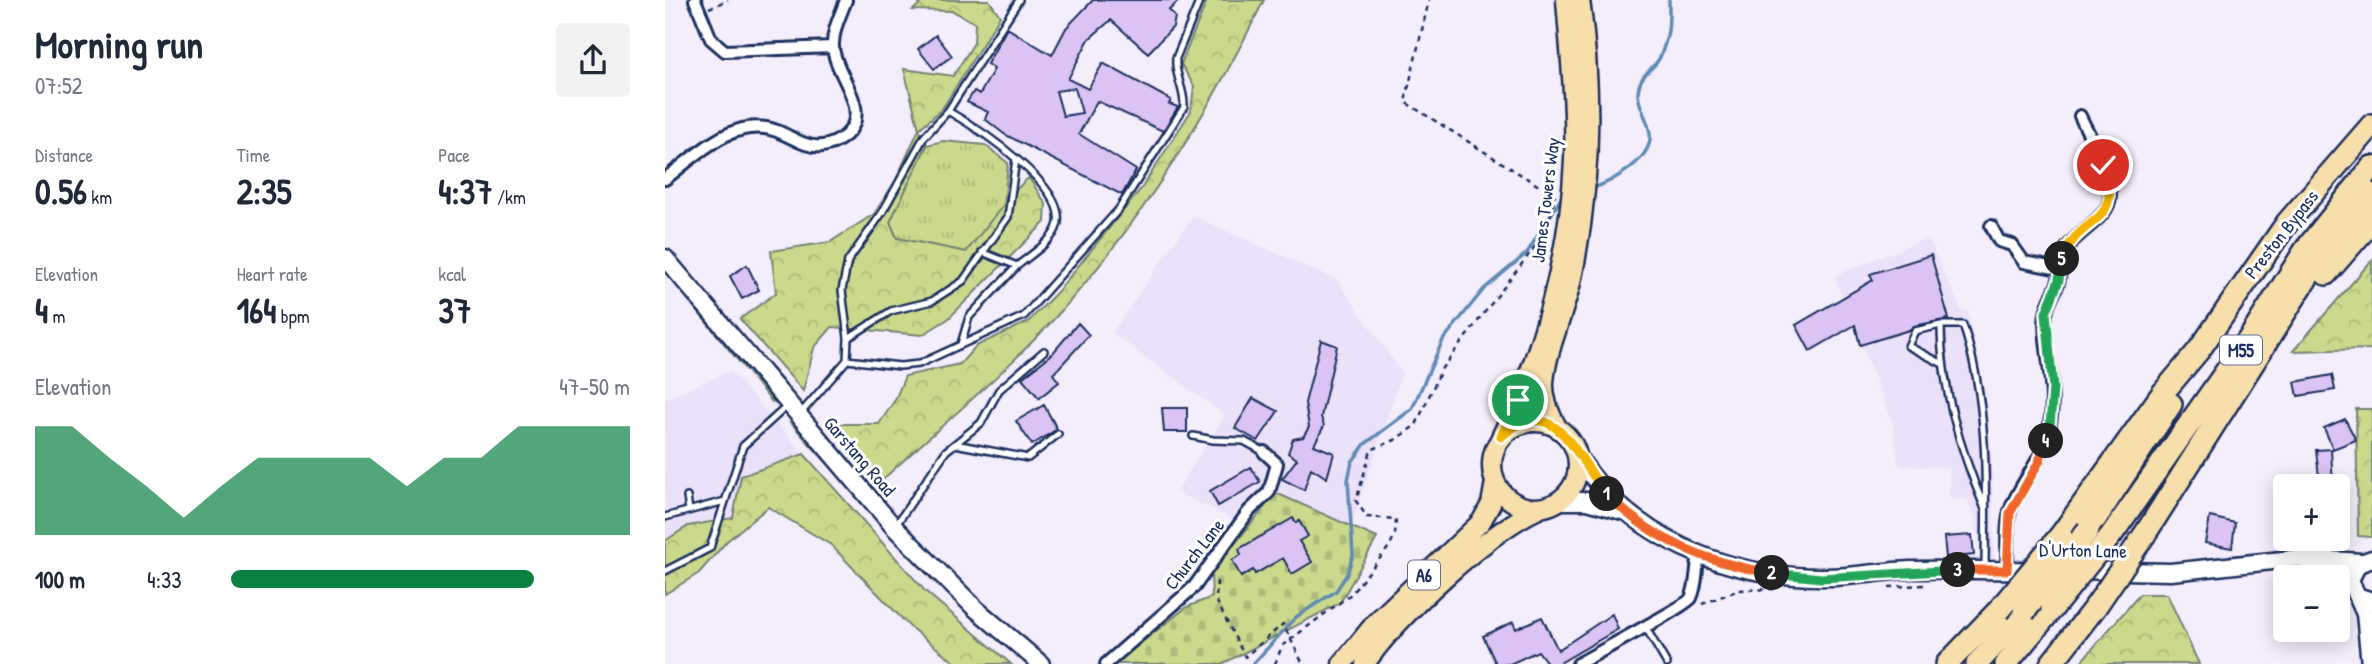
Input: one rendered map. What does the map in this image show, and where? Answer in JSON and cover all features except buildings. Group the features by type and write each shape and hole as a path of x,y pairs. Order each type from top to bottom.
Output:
{"highway":[{"name":"Preston Bypass","path":"2199,349 2287,223 2372,125"},
{"name":"M55","path":"2006,664 2112,534 2251,335 2306,249 2372,167"},
{"name":"M55","path":"2052,664 2145,534 2309,273 2372,194"},
{"name":"M55","path":"2258,357 2372,220"},
{"name":"M55","path":"1977,664 2024,612 2088,530 2147,444 2199,349"},
{"name":"M55","path":"1947,664 1998,611 2061,536 2162,394 2199,349"}],"main road":[{"name":"James Towers Way","path":"1501,437 1534,358 1565,238 1574,125 1566,0"},
{"name":"James Towers Way","path":"1557,427 1546,405 1544,384 1572,281 1583,220 1588,166 1587,55 1580,0"},
{"path":"1501,437 1510,428 1534,421 1557,427 1571,440 1578,456 1575,481 1559,501"},
{"name":"A6","path":"1342,664 1394,603 1481,522 1491,504 1495,482 1492,454 1501,437"},
{"path":"1495,482 1514,503 1541,508"},
{"name":"A6","path":"1364,664 1392,629 1504,529 1559,501"}],"street":[{"path":"695,0 711,39 725,51 833,47"},
{"path":"665,179 724,135 746,127 764,127 814,147 825,146 843,138 855,124 857,113 833,47 846,0"},
{"path":"2007,570 2010,513 2039,462 2050,426 2053,388 2045,322 2049,300 2059,280 2062,256 2076,234 2102,216 2111,200 2110,184 2103,165 2080,116"},
{"path":"1991,226 1999,241 2012,245 2024,261 2059,270"},
{"name":"Garstang Road","path":"665,258 894,527 976,609 1041,664"},
{"name":"Church Lane","path":"1106,664 1194,587 1249,512 1269,492 1277,464 1263,452"},
{"name":"D'Urton Lane","path":"1578,456 1593,479 1624,512"},
{"name":"D'Urton Lane","path":"1559,501 1587,501 1624,512 1699,555 1748,569 1796,576 1985,569 2171,572 2300,558 2367,561"},
{"path":"1578,664 1644,625 1685,606 1692,595 1699,555"},
{"path":"2300,558 2338,575 2360,594"},
{"path":"2367,561 2351,574 2360,594 2371,633 2370,664"}],"lane":[{"path":"665,571 710,548 743,446 820,395 847,360 848,338 842,290 848,261 882,213 924,137 948,111 1019,0"},
{"path":"847,360 900,366 919,364 1024,316 1119,209 1184,107 1185,97 1175,67 1200,0"},
{"path":"948,111 981,130 1016,159 1052,200 1058,220 1056,229 969,317 961,346"},
{"path":"848,338 891,311 932,301 963,281 1008,217 1016,159"},
{"path":"982,252 1017,266"},
{"path":"1941,363 1908,346 1915,331 1941,325 1963,325 1972,353 1986,440 1985,569"},
{"path":"1941,325 1941,363 1965,463 1986,512"},
{"path":"894,527 946,451 981,423 999,390 1044,351"},
{"path":"955,444 1028,458 1058,434"},
{"path":"1193,436 1244,441 1263,452"},
{"path":"687,497 688,510"},
{"path":"665,517 725,501"},
{"path":"1644,625 1667,664"}],"path":[{"path":"700,12 728,0"},
{"path":"1275,664 1289,637 1351,594 1389,547 1395,535 1396,519 1367,517 1356,501 1371,450 1395,440 1416,425 1443,368 1547,231 1555,196 1405,103 1429,0"},
{"path":"1217,581 1216,600 1245,657 1283,624 1303,664"},
{"path":"1685,606 1695,606 1739,590 1759,589"}],"shaded area":[{"path":"1193,216 1337,280 1402,373 1351,526 1276,493 1233,519 1176,492 1225,415 1112,333"},
{"path":"1928,238 1961,310 1968,311 1992,456 1994,561 1981,560 1977,522 1968,500 1949,497 1949,468 1899,466 1892,421 1834,276"},
{"path":"730,371 812,463 756,519 727,541 699,573 665,594 665,399"}],"green space":[{"path":"924,0 989,0 1000,16 942,109 919,129 904,69 953,76 974,43 975,23 953,11 913,10"},
{"path":"1207,0 1264,0 1202,116 1155,190 1104,260 1054,319 1006,367 881,481 832,424 879,424 895,400 905,376 960,364 976,346 1028,322 1058,291 1141,189 1191,111 1194,86 1181,64"},
{"path":"919,129 927,145 890,222 897,238 966,252 1008,199 1029,178 1046,204 1045,222 948,319 922,335 832,327 814,348 803,391 740,319 776,293 771,251 830,242 874,214 895,182"},
{"path":"943,141 985,145 1008,163 1004,207 966,252 897,238 890,222 927,145"},
{"path":"2372,260 2372,349 2293,351"},
{"path":"690,302 775,400 772,402"},
{"path":"2356,409 2372,409 2372,537 2358,536"},
{"path":"793,419 937,579 934,582 790,422"},
{"path":"804,454 925,591 1011,664 957,664 910,627 831,545 768,507 727,541 699,573 665,594 665,541 688,526 733,518 741,476"},
{"path":"1276,493 1377,538 1340,603 1222,664 1114,664 1187,607 1212,597 1211,573"},
{"path":"2140,594 2167,594 2199,664 2079,664"}],"waterway":[{"path":"1591,189 1629,169 1645,153 1649,144 1649,129 1638,92 1645,75 1658,61 1666,41 1669,0"},
{"path":"1253,664 1296,617 1336,591 1347,574 1353,555 1348,480 1352,462 1365,444 1412,409 1443,340 1484,289 1527,253 1562,197 1566,196"}],"route":[{"path":"1518,400 1501,437 1510,428 1521,423 1546,422 1557,427 1571,440 1593,479 1624,512 1699,555 1748,569 1821,578 1908,570 2007,570 2010,513 2039,462 2050,426 2053,388 2045,322 2049,300 2059,280 2062,256 2076,234 2102,216 2111,200 2110,184 2103,165"}]}
